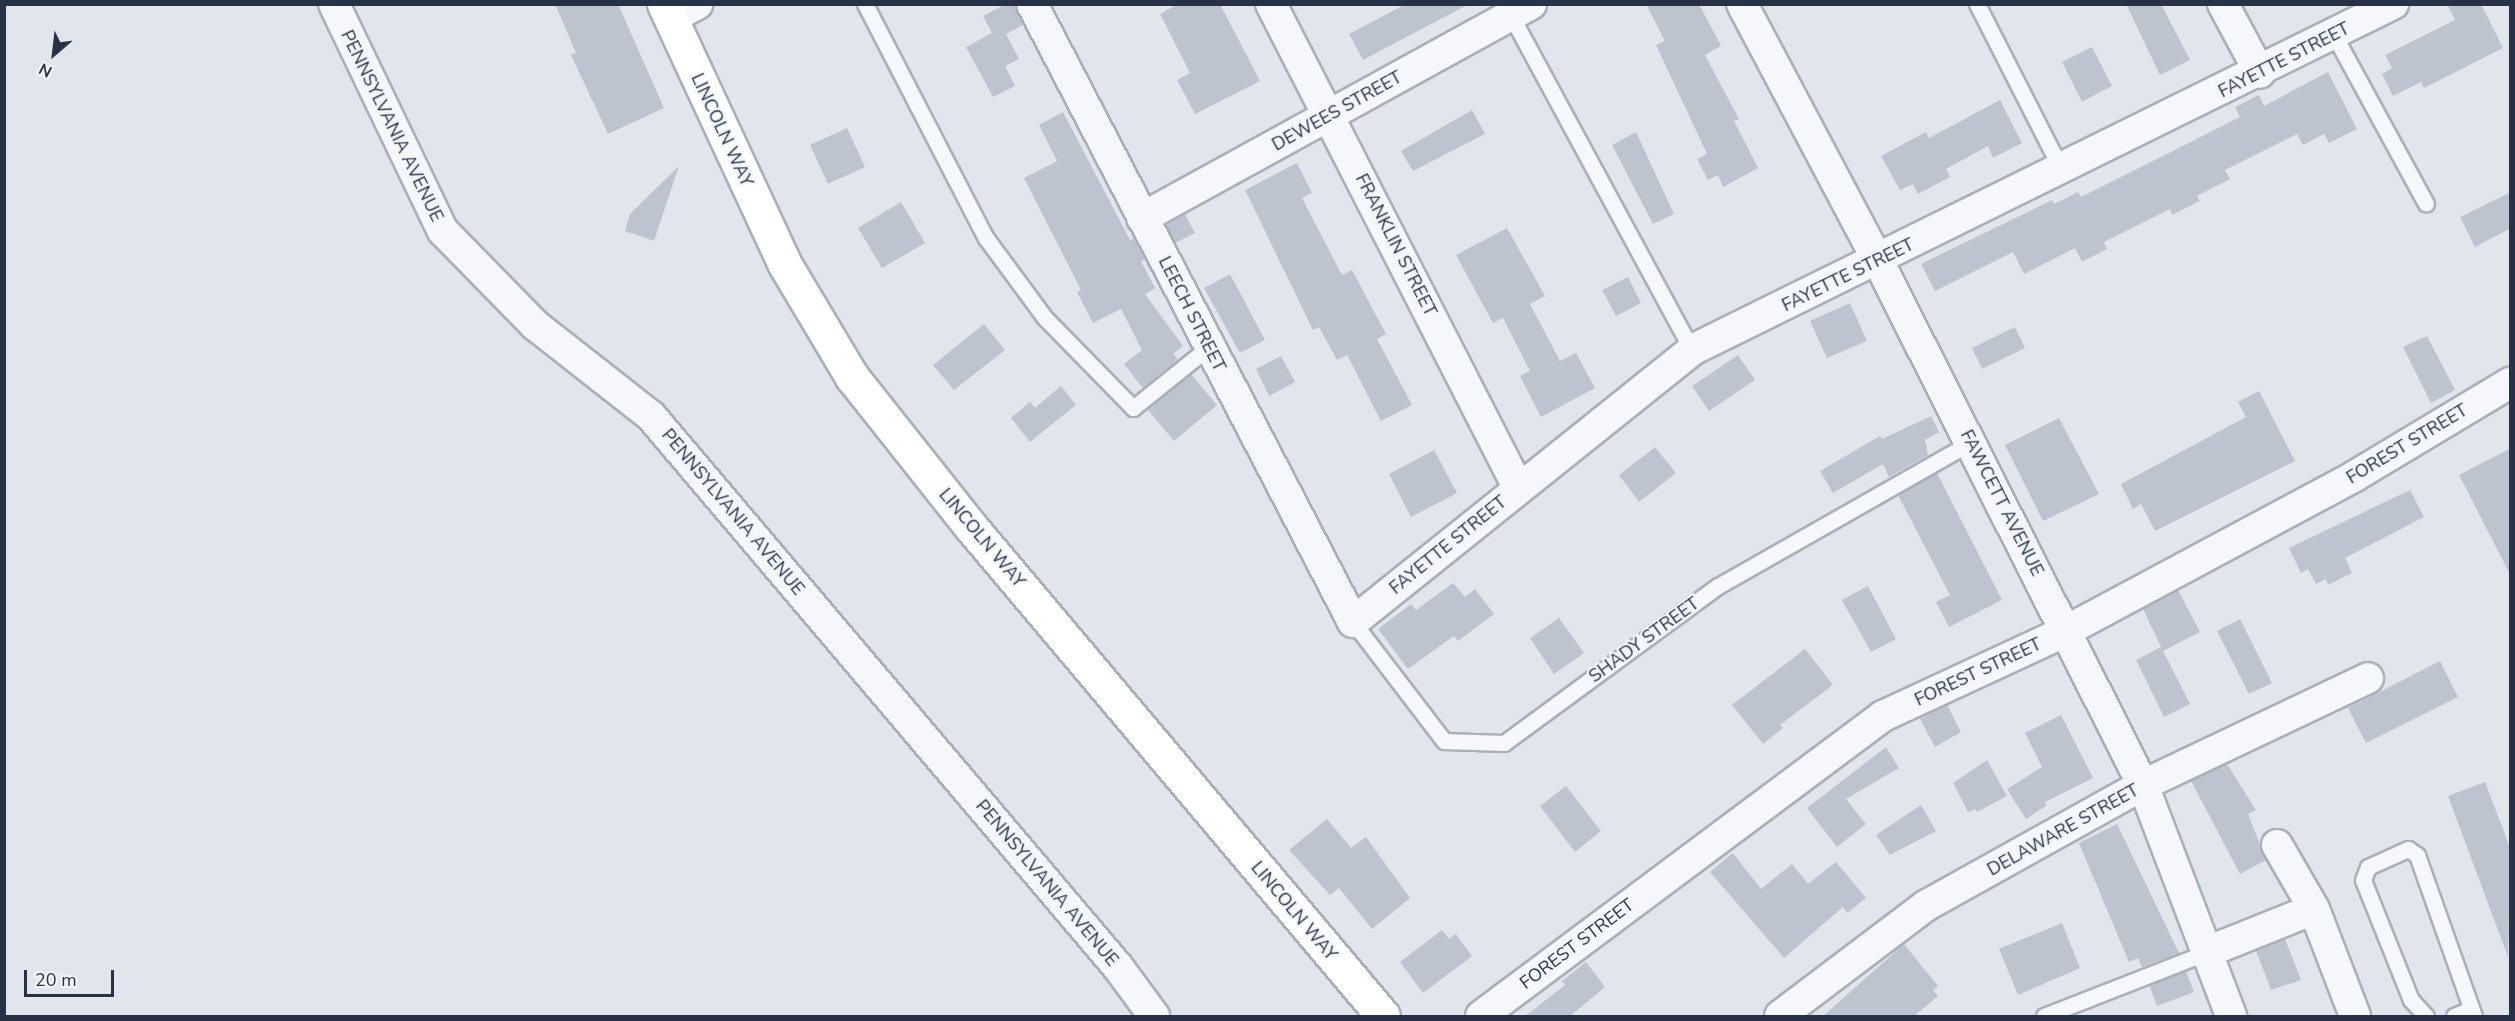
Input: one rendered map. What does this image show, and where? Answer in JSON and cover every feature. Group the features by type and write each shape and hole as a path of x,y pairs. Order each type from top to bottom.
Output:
{"main road":[{"name":"LINCOLN WAY","path":"677,9 784,263 852,377 971,527 1383,1017"}],"street":[{"name":"PENNSYLVANIA AVENUE","path":"334,4 443,231 535,325 651,416 1118,967 1154,1017"},
{"name":"LEECH STREET","path":"1032,4 1353,622"},
{"name":"FRANKLIN STREET","path":"1271,4 1330,114 1518,487"},
{"name":"FAWCETT AVENUE","path":"1742,4 1878,261 2068,630 2143,785 2231,1017"},
{"path":"2223,4 2260,73"},
{"name":"FAYETTE STREET","path":"1353,622 1518,487 1692,351 2260,73 2393,4"},
{"name":"DEWEES STREET","path":"1142,218 1516,8"},
{"name":"FOREST STREET","path":"1481,1017 1883,716 2068,630 2355,476 2511,383"},
{"name":"DELAWARE STREET","path":"1780,1017 1927,904 2143,785 2368,678"},
{"path":"2277,844 2314,909 2355,1017"},
{"path":"2207,952 2314,909"}],"lane":[{"path":"865,4 986,238 1045,318 1133,408 1209,347"},
{"path":"1977,4 2062,171"},
{"path":"1516,8 1692,351"},
{"path":"2334,35 2426,204"},
{"name":"SHADY STREET","path":"1353,622 1444,741 1504,743 1718,586 1971,442"},
{"path":"2426,1017 2411,1000 2363,880 2368,867 2408,849 2417,855 2473,1013 2454,1017"},
{"path":"2044,1017 2207,952"}],"building":[{"path":"555,4 618,4 664,108 608,134 571,55 576,53"},
{"path":"1006,4 1015,4 1023,25 1006,34 1019,59 1005,66 1015,86 993,97 966,47 992,33 983,16"},
{"path":"1178,4 1220,4 1260,81 1195,114 1177,80 1190,73 1160,14"},
{"path":"1406,4 1469,4 1363,60 1349,34"},
{"path":"1646,4 1699,4 1721,46 1705,55 1739,119 1734,121 1758,168 1723,187 1718,175 1708,180 1697,159 1707,154 1656,45 1665,41"},
{"path":"2126,4 2161,4 2190,60 2160,75"},
{"path":"2447,4 2481,4 2503,48 2424,88 2421,82 2393,96 2382,74 2392,68 2385,55 2455,20"},
{"path":"2092,47 2112,86 2082,102 2062,62"},
{"path":"2328,72 2357,129 2329,143 2324,134 2303,145 2297,134 2225,170 2230,179 2197,196 2200,201 2172,215 2170,209 2104,242 2107,249 2082,262 2075,248 2024,274 2013,252 1935,291 1921,264 2052,200 2054,204 2078,192 2081,197 2147,164 2240,117 2235,107 2259,95 2264,106"},
{"path":"2000,100 2022,143 1993,158 1988,146 1946,169 1950,177 1918,194 1913,184 1900,190 1881,156 1926,132 1929,138"},
{"path":"1472,110 1485,134 1413,171 1401,151"},
{"path":"1063,112 1130,240 1134,238 1145,259 1141,261 1155,288 1145,294 1183,346 1173,354 1178,359 1143,388 1124,364 1142,350 1121,309 1093,323 1077,292 1081,290 1024,178 1057,161 1039,125"},
{"path":"847,128 865,167 828,184 810,145"},
{"path":"1636,132 1674,214 1653,224 1612,145"},
{"path":"1297,163 1312,193 1302,198 1342,275 1352,270 1386,334 1377,339 1412,405 1381,421 1347,355 1337,360 1319,327 1313,330 1245,190"},
{"path":"679,166 654,241 625,231 630,214"},
{"path":"2511,192 2511,228 2475,247 2460,217"},
{"path":"901,202 925,243 882,268 858,228"},
{"path":"1185,214 1195,233 1175,243 1166,225"},
{"path":"1507,228 1545,296 1530,304 1560,361 1576,353 1595,388 1541,417 1520,376 1530,371 1503,318 1493,323 1456,255"},
{"path":"1230,274 1265,340 1240,353 1204,288"},
{"path":"1628,277 1641,303 1616,316 1602,290"},
{"path":"1850,303 1867,341 1827,358 1810,321"},
{"path":"984,324 1005,350 954,390 933,365"},
{"path":"2015,327 2025,348 1982,369 1972,348"},
{"path":"2427,336 2455,390 2431,403 2403,347"},
{"path":"1738,355 1755,380 1709,411 1692,386"},
{"path":"1281,356 1295,382 1269,396 1256,369"},
{"path":"1191,374 1217,405 1174,441 1148,410"},
{"path":"1061,386 1076,405 1030,442 1011,418 1030,402 1035,408"},
{"path":"2259,391 2295,461 2155,531 2141,504 2133,509 2121,484 2246,417 2238,402"},
{"path":"1931,416 1939,432 1925,440 1928,455 1889,477 1883,464 1833,493 1820,471 1880,436 1882,439"},
{"path":"2059,418 2099,494 2043,521 2005,445"},
{"path":"1655,447 1676,473 1639,502 1619,475"},
{"path":"2511,448 2511,576 2459,475"},
{"path":"1434,450 1457,493 1411,517 1389,474"},
{"path":"1937,473 2002,600 1949,627 1936,602 1950,595 1898,495"},
{"path":"2410,490 2424,517 2345,558 2352,573 2328,585 2326,579 2316,584 2308,569 2301,573 2289,548"},
{"path":"1453,583 1465,597 1475,589 1494,614 1458,641 1454,636 1408,669 1378,629 1411,604 1416,610"},
{"path":"1868,586 1896,639 1871,652 1842,600"},
{"path":"2178,590 2200,632 2163,651 2143,609"},
{"path":"1559,618 1584,653 1554,674 1530,638"},
{"path":"2240,619 2272,683 2249,694 2217,631"},
{"path":"2161,647 2190,704 2164,717 2136,660"},
{"path":"1805,649 1833,685 1780,725 1783,728 1763,744 1732,705"},
{"path":"2440,661 2458,697 2366,743 2348,708"},
{"path":"1947,705 1961,732 1935,747 1920,719"},
{"path":"2061,715 2093,778 2045,802 2047,805 2026,819 2007,789 2042,767 2025,733"},
{"path":"1886,747 1899,768 1846,799 1866,824 1837,847 1807,808"},
{"path":"1987,760 2007,796 1977,812 1975,809 1968,812 1953,783"},
{"path":"2227,764 2256,810 2248,814 2266,860 2240,874 2191,781"},
{"path":"2485,782 2511,850 2508,957 2448,796"},
{"path":"1566,786 1601,831 1575,852 1540,806"},
{"path":"1921,805 1936,831 1890,855 1876,835"},
{"path":"1327,819 1351,848 1366,837 1410,898 1372,929 1339,888 1330,895 1289,850"},
{"path":"2117,824 2179,953 2142,967 2138,958 2129,962 2079,843"},
{"path":"1733,853 1761,889 1792,864 1808,884 1836,862 1866,898 1847,913 1843,907 1784,958 1710,872"},
{"path":"2062,923 2080,968 2018,995 1999,949"},
{"path":"1442,930 1449,939 1456,934 1472,956 1423,993 1400,962"},
{"path":"2285,939 2301,980 2271,990 2256,951"},
{"path":"1904,944 1938,986 1933,990 1938,996 1913,1017 1822,1017"},
{"path":"1586,962 1605,987 1569,1017 1524,1017 1565,985 1562,981"},
{"path":"2186,971 2194,992 2157,1006 2149,985"}]}
